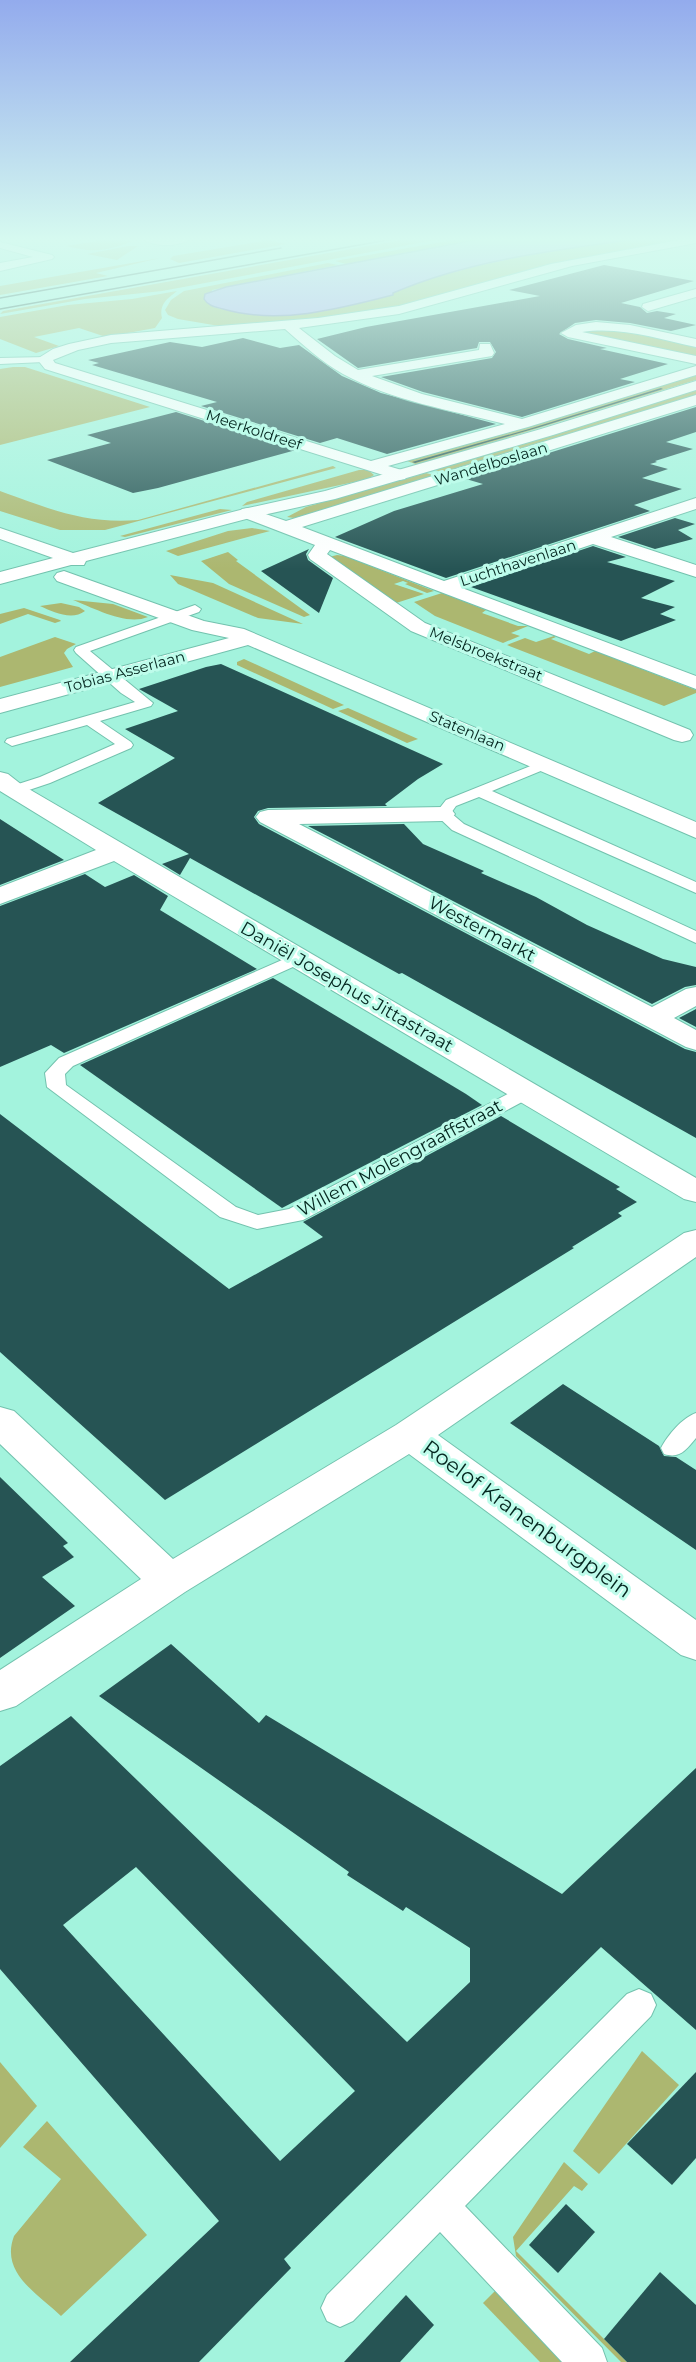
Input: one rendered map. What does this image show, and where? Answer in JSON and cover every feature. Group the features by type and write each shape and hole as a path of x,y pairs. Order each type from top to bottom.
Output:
{"street":[{"path":"44,358 68,349"},
{"path":"317,349 355,374 409,394 522,424"},
{"path":"355,374 487,353 485,349"},
{"path":"645,349 696,360"},
{"name":"Meerkoldreef","path":"44,358 50,366 399,475"},
{"name":"Wandelboslaan","path":"371,466 522,424 696,370"},
{"name":"Wandelboslaan","path":"0,595 68,568 399,475 696,385"},
{"name":"Wandelboslaan","path":"285,527 696,400"},
{"name":"Luchthavenlaan","path":"442,588 696,502"},
{"path":"255,516 696,683"},
{"name":"Wandelboslaan","path":"96,568 255,516"},
{"name":"Statenlaan","path":"0,533 168,619 243,635 696,831"},
{"name":"Luchthavenlaan","path":"594,538 696,571"},
{"name":"Melsbroekstraat","path":"326,544 317,555 418,627 682,735"},
{"name":"Statenlaan","path":"7,557 38,568 96,568 224,621 243,635"},
{"path":"0,578 38,568"},
{"name":"Tobias Asserlaan","path":"0,706 102,669 243,635"},
{"name":"Daniël Josephus Jittastraat","path":"7,785 114,852 528,1091 696,1191"},
{"name":"Westermarkt","path":"443,814 268,817 696,1041"},
{"path":"0,896 114,852"},
{"path":"653,1018 696,995"},
{"path":"410,1435 696,1241"},
{"path":"0,1422 170,1581"},
{"name":"Roelof Kranenburgplein","path":"0,1693 170,1581 410,1435 696,1642"}],"lane":[{"path":"0,361 44,358"},
{"path":"12,742 146,704 81,650 195,609"},
{"path":"7,785 45,780 126,745 89,720"},
{"path":"543,765 451,803 443,814 458,827 696,938"},
{"path":"479,791 696,888"},
{"name":"Willem Molengraaffstraat","path":"298,958 66,1062 55,1073 57,1087 228,1212 257,1222 295,1215 528,1091"},
{"path":"673,1448 696,1422"},
{"path":"340,2308 639,2005"},
{"path":"440,2206 588,2362"}],"green space":[{"path":"26,349 48,349 36,353"},
{"path":"655,349 696,349 696,358"},
{"path":"25,367 150,407 0,445 0,369"},
{"path":"696,374 696,380 418,465 407,461"},
{"path":"696,390 696,397 447,474 435,470"},
{"path":"333,466 336,468 105,530 60,530 0,511 0,491 68,514 101,520 138,520"},
{"path":"359,470 368,470 374,475 368,479 242,506 247,502"},
{"path":"426,473 437,476 294,518 287,517 306,507"},
{"path":"220,509 232,510 125,537 120,536"},
{"path":"252,528 270,531 178,556 166,551 228,531"},
{"path":"228,552 238,560 236,561 310,615 304,617 229,584 201,561"},
{"path":"345,556 434,591 427,593 403,581 394,584 424,594 390,605 329,557"},
{"path":"170,575 213,583 303,624 258,618 178,584"},
{"path":"442,593 486,610 482,613 518,626 528,626 511,633 520,636 503,643 435,616 414,602"},
{"path":"73,600 113,604 148,617 120,618"},
{"path":"61,603 79,607 85,611 68,615 40,606"},
{"path":"24,608 61,621 55,623 28,614 0,624 0,614"},
{"path":"55,637 76,644 64,653 73,667 0,687 0,657"},
{"path":"556,637 551,639 589,654 595,651 696,690 696,693 664,706 507,645 525,638 536,642"},
{"path":"244,659 344,705 333,709 237,665 237,662"},
{"path":"348,708 418,739 407,743 338,711"},
{"path":"642,2051 679,2085 599,2174 573,2151"},
{"path":"0,2062 37,2106 0,2148"},
{"path":"47,2121 147,2235 61,2316 16,2272 11,2249 14,2236 61,2179 23,2147"},
{"path":"564,2162 588,2184 582,2191 574,2186 516,2251 627,2362 621,2362 516,2256 513,2237"},
{"path":"496,2290 564,2362 540,2362 483,2303"}],"building":[{"path":"137,349 305,349 342,376 381,393 496,424 387,454 337,438 320,443 201,406 217,402 92,365 99,363 88,360"},
{"path":"331,349 470,349 358,368"},
{"path":"494,349 601,349 668,364 620,379 635,382 522,417 423,392 381,377 492,358 496,352"},
{"path":"663,389 540,427 412,462 529,429"},
{"path":"696,407 696,432 666,442 693,449 655,461 657,462 650,464 668,469 642,478 682,489 634,505 650,511 446,578 335,537 394,511 483,484 466,479"},
{"path":"176,412 296,450 133,493 47,460 111,443 87,435"},
{"path":"675,518 695,524 678,530 693,539 655,549 618,537"},
{"path":"593,546 626,557 607,562 675,581 641,598 675,607 660,614 676,620 621,641 471,587"},
{"path":"309,549 306,554 308,560 333,578 319,613 261,571"},
{"path":"221,664 443,764 418,779 385,804 387,806 268,808 258,811 254,817 259,824 685,1049 696,1052 696,1138 402,973 399,974 190,858 180,875 162,864 189,854 98,803 175,758 125,729 178,711 139,689"},
{"path":"0,819 42,846 64,860 0,885"},
{"path":"404,824 423,844 484,871 481,873 536,897 587,925 663,959 696,967 696,985 685,987 652,1004 308,826"},
{"path":"85,874 105,887 134,875 168,896 160,910 257,969 64,1053 51,1045 0,1067 0,906"},
{"path":"273,978 482,1105 282,1208 80,1065"},
{"path":"696,1009 696,1027 679,1018"},
{"path":"0,1114 229,1289 323,1237 303,1222 501,1116 620,1187 616,1189 637,1202 618,1213 622,1216 572,1247 574,1248 165,1500 0,1352"},
{"path":"563,1384 659,1446 664,1456 676,1457 696,1470 696,1550 510,1423"},
{"path":"0,1477 68,1543 63,1546 74,1557 42,1577 75,1606 0,1658"},
{"path":"171,1644 259,1723 266,1715 562,1894 696,1768 696,2030 601,1947 284,2259 291,2268 199,2362 70,2362 219,2221 0,1969 0,1766 71,1716 407,2042 470,1982 470,1948 406,1907 403,1911 347,1875 349,1872 99,1696","holes":["136,1867 355,2091 280,2161 63,1925"]},
{"path":"696,2072 696,2158 672,2185 627,2144"},
{"path":"566,2204 595,2232 558,2273 529,2245"},
{"path":"660,2272 696,2305 696,2362 627,2362 604,2339"},
{"path":"406,2295 434,2325 400,2362 344,2362"}]}
